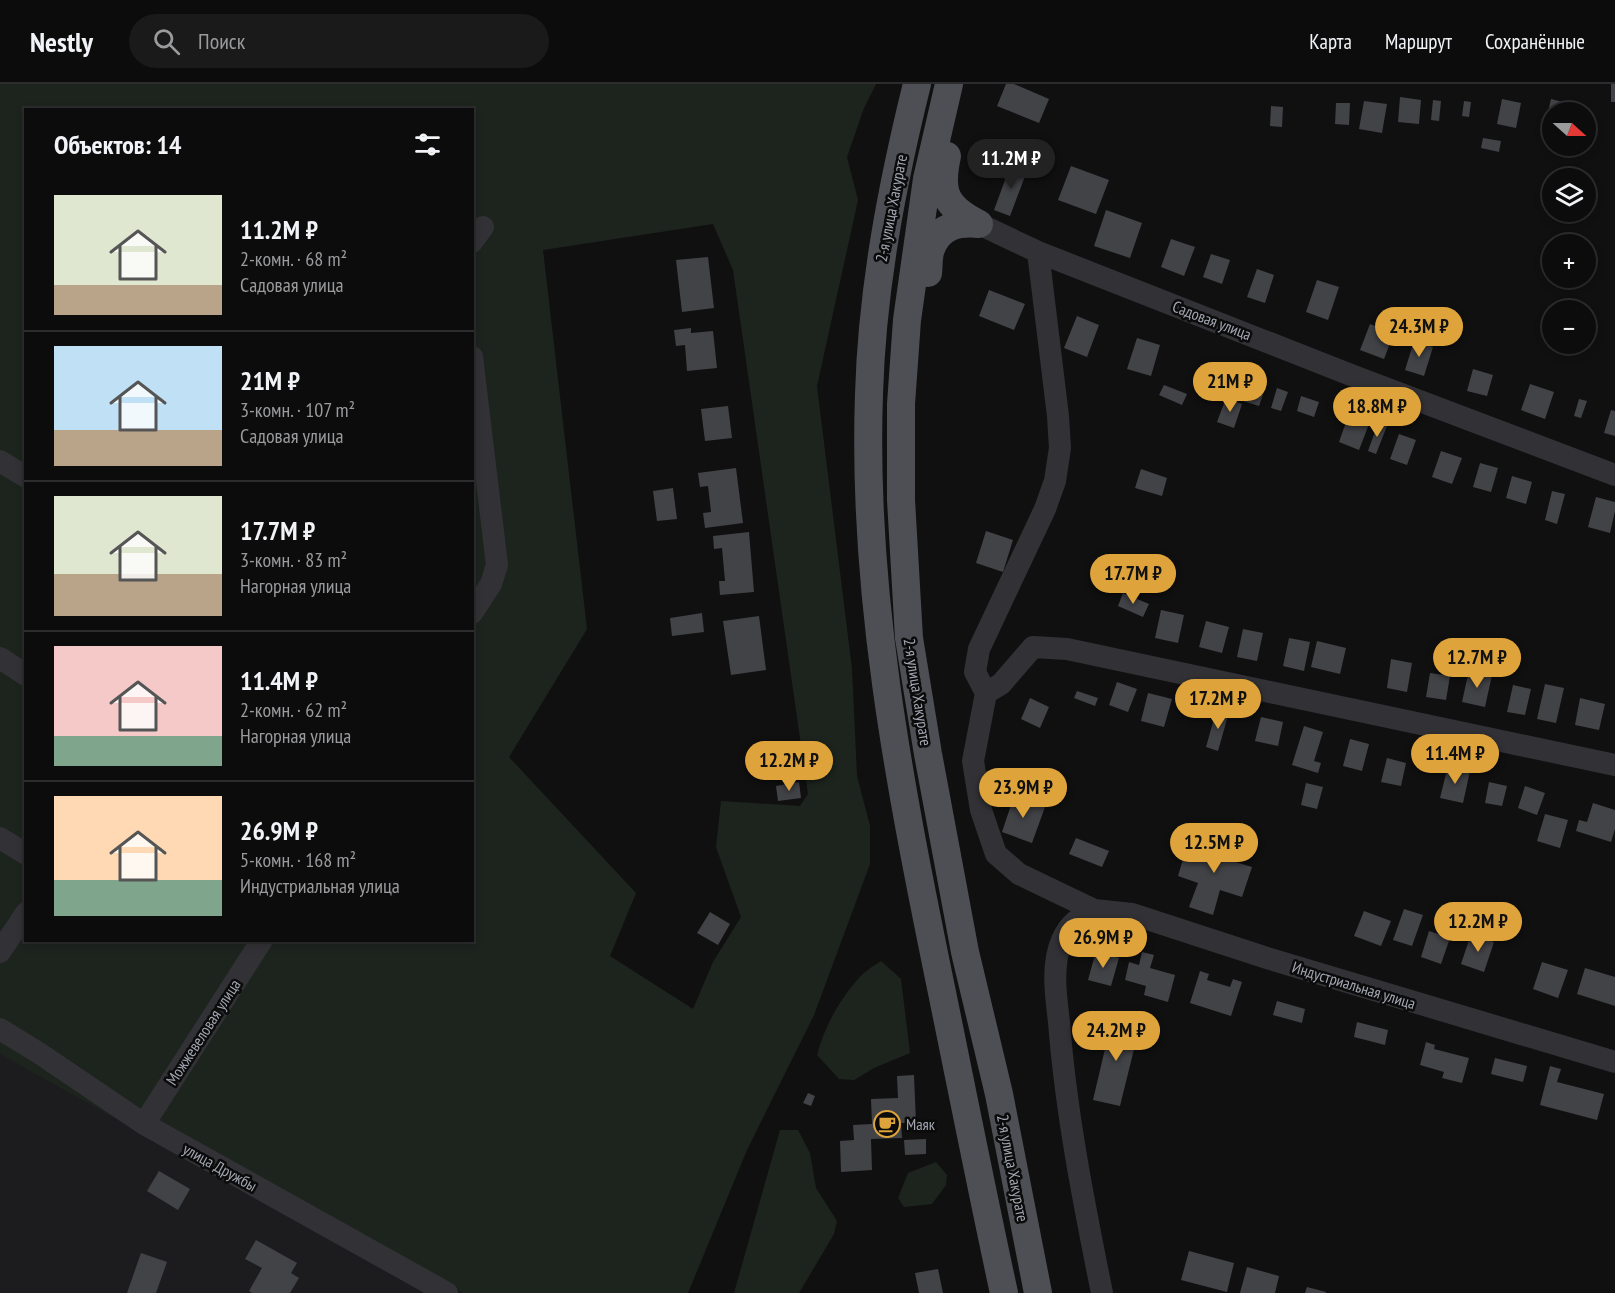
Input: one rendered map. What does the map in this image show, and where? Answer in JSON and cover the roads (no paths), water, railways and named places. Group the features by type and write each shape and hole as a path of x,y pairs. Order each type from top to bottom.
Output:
{"main road":[{"path":"869,394 864,291 873,211 900,84"},
{"name":"2-я улица Хакурате","path":"917,84 898,168 877,285 869,394 870,519 876,607 890,717 920,888 1004,1293"},
{"name":"2-я улица Хакурате","path":"949,84 927,179 906,320 901,404 901,500 908,626 918,695 965,952 999,1094 1038,1293"},
{"path":"918,695 914,573 916,393 931,249 943,174 963,84"},
{"path":"943,174 943,189 947,199 957,211 979,224"},
{"path":"931,249 940,234 954,225 979,224"}],"street":[{"name":"Садовая улица","path":"979,224 1038,252 1350,375 1615,475"},
{"path":"1038,252 1060,448 1055,481 1045,509 979,649 975,672 986,693 1001,684 1033,647 1067,648 1615,765"},
{"path":"474,372 496,540 497,565 491,584 474,610"},
{"path":"0,461 24,476"},
{"path":"0,658 24,674"},
{"name":"Индустриальная улица","path":"986,693 973,760 981,810 996,854 1019,874 1094,910 1132,914 1267,958 1615,1062"},
{"path":"0,838 24,853"},
{"path":"1094,910 1074,921 1061,941 1055,968 1061,1052 1078,1165 1102,1293"},
{"path":"0,952 24,916"},
{"name":"Можжевеловая улица","path":"144,1125 261,942"},
{"name":"улица Дружбы","path":"0,1029 144,1125 447,1293"},
{"path":"1017,1187 1022,1194 1045,1293"}],"place":[{"name":"Маяк","path":"887,1124"}]}
